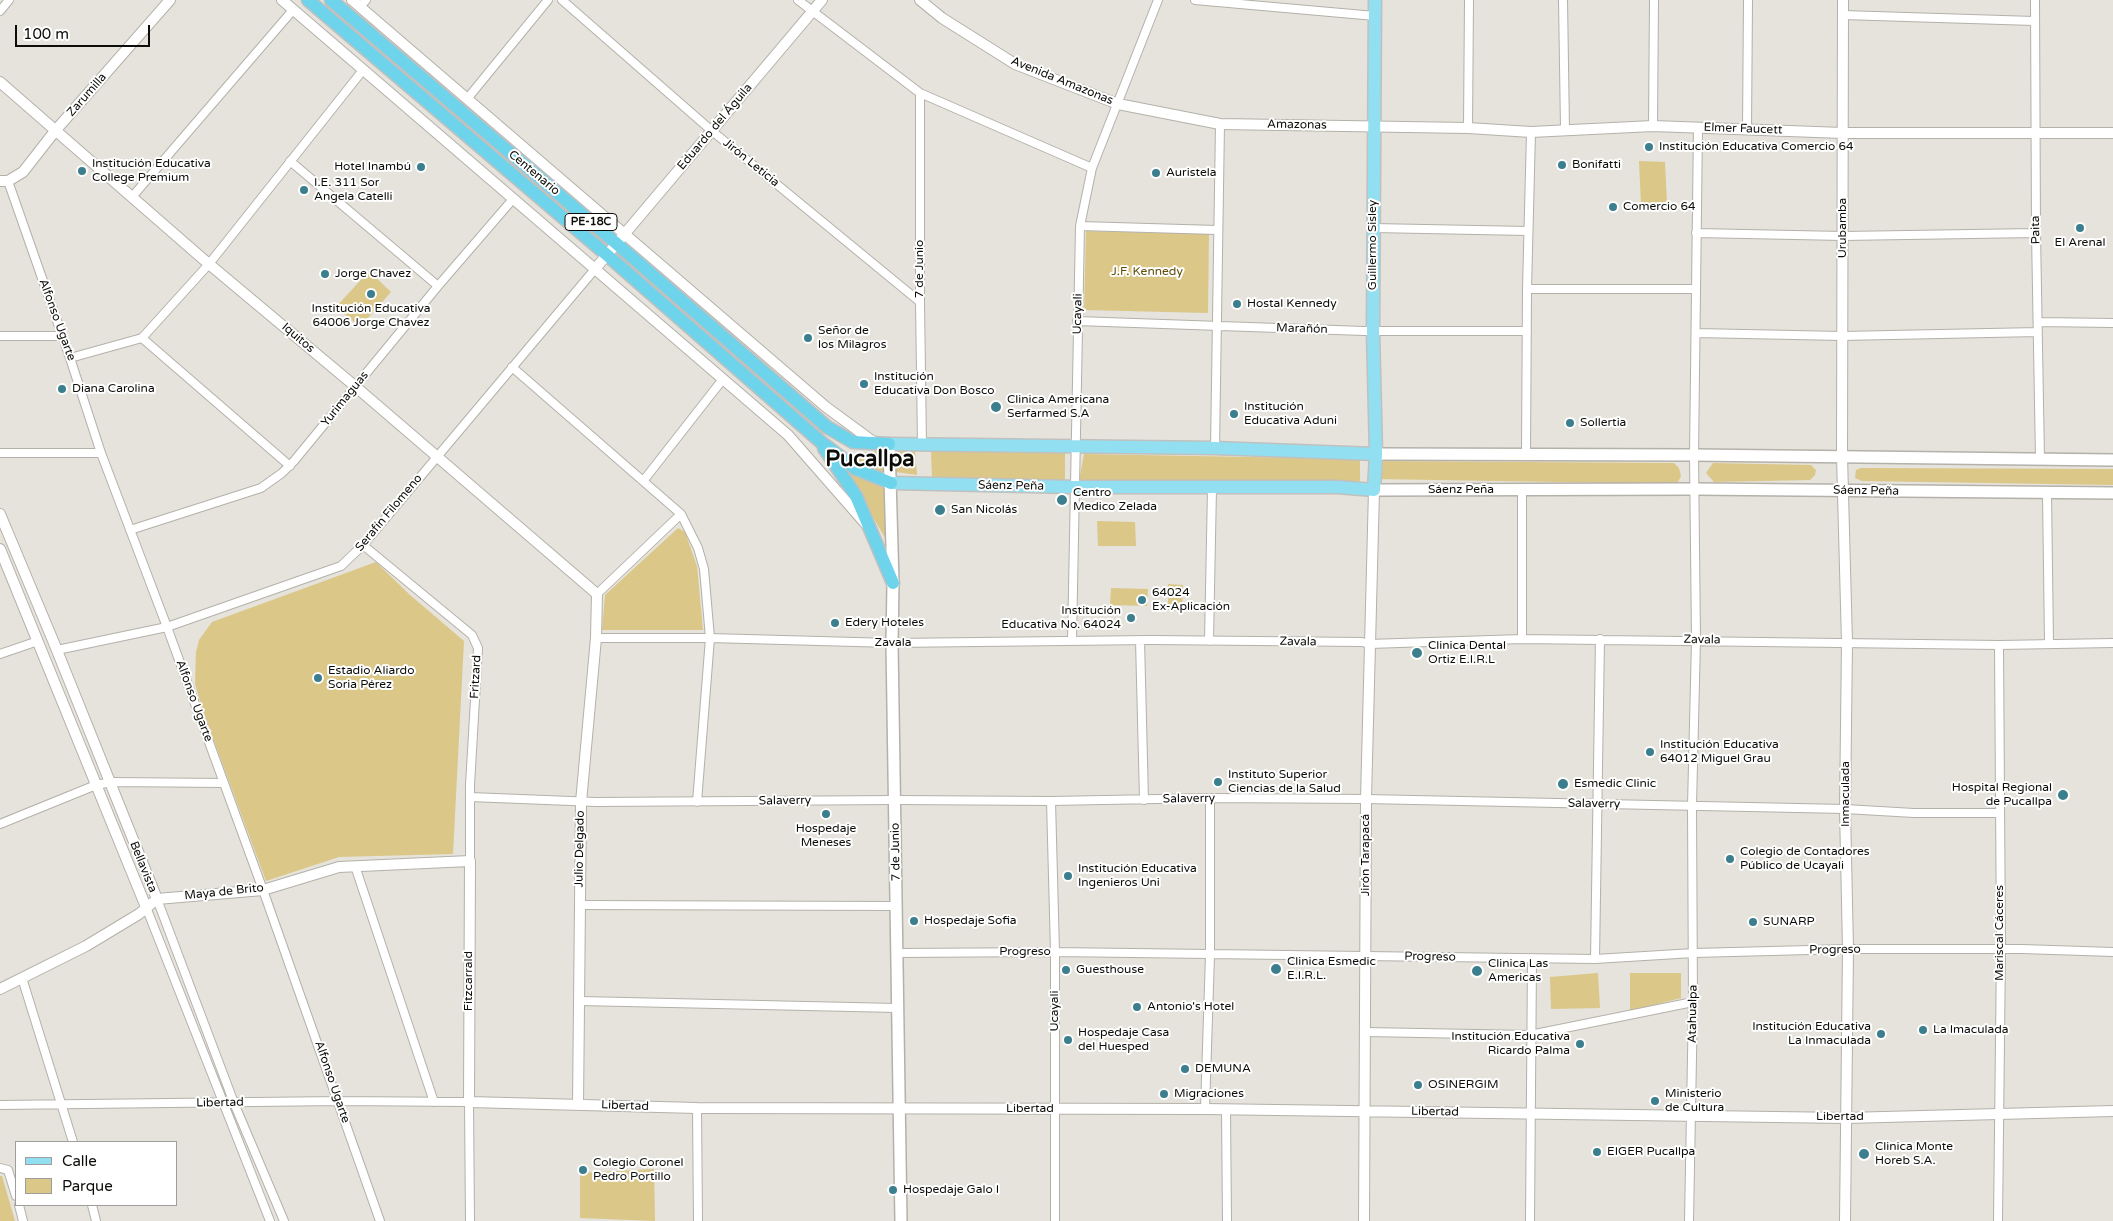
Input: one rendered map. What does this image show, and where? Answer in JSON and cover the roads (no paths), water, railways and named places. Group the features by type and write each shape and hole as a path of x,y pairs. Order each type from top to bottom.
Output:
{"highway":[{"name":"Centenario","path":"308,0 608,255 821,442"},
{"name":"Centenario","path":"331,0 617,244 820,421 853,442 875,443"},
{"name":"Sáenz Peña","path":"821,442 856,469 891,483"},
{"path":"821,442 856,496 893,583"},
{"name":"PE-18C","path":"875,443 889,444"}],"main road":[{"name":"Guillermo Sisley","path":"1374,490 1376,454 1373,331 1375,0"},
{"path":"889,444 1215,448 1376,454 1694,454 2113,460"},
{"name":"7 de Junio","path":"889,444 893,583 892,643 896,800 898,1108 901,1221"},
{"name":"Sáenz Peña","path":"891,483 1074,487 1337,487 1374,490 1695,489 2113,493"}],"street":[{"path":"0,11 10,0"},
{"name":"Zarumilla","path":"4,181 22,172 55,131 170,0"},
{"path":"282,0 788,435 871,529"},
{"path":"467,99 548,0"},
{"name":"Jirón Leticia","path":"562,0 712,131 920,302"},
{"path":"798,0 920,93 1092,168"},
{"name":"Eduardo del Águila","path":"608,255 822,0"},
{"name":"Avenida Amazonas","path":"920,0 942,18 1015,64 1118,104 1220,124"},
{"name":"Ucayali","path":"1072,641 1080,226 1092,168 1158,0"},
{"path":"1195,0 1375,16"},
{"path":"1468,128 1469,0"},
{"path":"1563,0 1565,130"},
{"path":"1653,126 1654,0"},
{"path":"1747,130 1748,0"},
{"name":"Urubamba","path":"1842,456 1843,0"},
{"name":"Paita","path":"2035,0 2036,234 2040,459"},
{"path":"359,2 467,99 826,407 875,443"},
{"path":"132,197 293,10"},
{"path":"1843,15 2034,21"},
{"path":"70,358 142,338 209,264 363,70"},
{"name":"Iquitos","path":"0,82 209,264 356,386 598,594"},
{"name":"7 de Junio","path":"920,93 922,445"},
{"path":"1215,448 1220,124"},
{"name":"Amazonas","path":"1220,124 1374,127"},
{"name":"Elmer Faucett","path":"1374,127 1468,128 1531,132 1653,126 1843,133 2113,133"},
{"name":"Atahualpa","path":"1689,1221 1694,954 1692,806 1696,640 1694,454 1698,127"},
{"path":"1526,454 1527,289 1531,132"},
{"path":"290,161 438,286"},
{"name":"Alfonso Ugarte","path":"4,181 70,358 101,453 167,626 263,890 380,1221"},
{"name":"Yurimaguas","path":"130,530 261,488 290,466 438,286 513,199"},
{"path":"1080,226 1217,230"},
{"path":"1374,228 1528,231"},
{"path":"1696,233 1843,236 2036,234"},
{"name":"Serafín Filomeno","path":"57,650 167,626 341,566 363,546 437,455 594,269 608,255"},
{"path":"1527,289 1695,289"},
{"name":"Marañón","path":"1077,321 1373,331 1527,331"},
{"path":"2039,322 2113,323"},
{"path":"1696,333 1842,336 2038,332"},
{"path":"0,336 62,336"},
{"path":"142,338 290,466"},
{"path":"512,367 681,514 698,548 704,569 710,638 697,802"},
{"path":"644,480 723,379"},
{"path":"0,453 101,453"},
{"name":"Inmaculada","path":"1842,456 1847,643 1845,809 1848,950 1845,1221"},
{"path":"1209,641 1212,488"},
{"name":"Jirón Tarapacá","path":"1364,1221 1366,799 1374,490"},
{"path":"1522,490 1522,639"},
{"path":"2048,492 2049,643"},
{"name":"Bellavista","path":"0,514 111,782 234,1103 284,1221"},
{"path":"598,594 681,514"},
{"name":"Fritzard","path":"363,546 472,635 478,648 470,797 470,861"},
{"name":"Bellavista","path":"0,549 146,907 270,1221"},
{"name":"Julio Delgado","path":"578,1105 581,802 596,638 598,594"},
{"name":"Zavala","path":"596,638 710,638 892,643 1140,640 1362,642 1369,644 1522,639 1600,639 1999,645 2113,643"},
{"path":"1595,959 1599,804 1600,639"},
{"path":"1140,640 1144,800"},
{"path":"0,654 38,641"},
{"name":"Mariscal Cáceres","path":"1998,1221 2001,948 1999,645"},
{"path":"0,824 96,786 111,782 224,783"},
{"name":"Salaverry","path":"470,797 581,802 1051,801 1210,798 1366,799 1845,809 1914,813 1999,812"},
{"path":"1205,1109 1210,955 1210,798"},
{"name":"Ucayali","path":"1051,801 1055,952 1055,1221"},
{"name":"Maya de Brito","path":"157,899 263,890 339,867 470,861"},
{"name":"Fitzcarrald","path":"469,1102 470,861"},
{"path":"355,866 434,1102"},
{"path":"0,989 86,946 140,914 157,899"},
{"path":"579,905 897,906"},
{"name":"Progreso","path":"897,953 1055,952 1595,959 1848,950 2001,948 2113,952"},
{"path":"1530,1221 1532,958"},
{"path":"22,978 73,1141"},
{"path":"580,1001 897,1008"},
{"path":"1365,1032 1530,1036 1693,1002"},
{"name":"Libertad","path":"0,1105 339,1101 469,1102 696,1108 1205,1109 1846,1118 2113,1111"},
{"path":"469,1102 470,1221"},
{"path":"696,1108 698,1221"},
{"path":"1226,1110 1227,1221"},
{"path":"0,1168 8,1170 15,1193"},
{"path":"19,1206 23,1221"},
{"path":"92,1206 96,1221"}],"place":[{"name":"Institución Educativa Comercio 64","path":"1649,147"},
{"name":"Bonifatti","path":"1562,165"},
{"name":"Hotel Inambú","path":"421,167"},
{"name":"Institución Educativa College Premium","path":"82,171"},
{"name":"Auristela","path":"1156,173"},
{"name":"I.E. 311 Sor Angela Catelli","path":"304,190"},
{"name":"Comercio 64","path":"1613,207"},
{"name":"El Arenal","path":"2080,228"},
{"name":"Jorge Chavez","path":"325,274"},
{"name":"Institución Educativa 64006 Jorge Chavez","path":"371,294"},
{"name":"Hostal Kennedy","path":"1237,304"},
{"name":"Señor de los Milagros","path":"808,338"},
{"name":"Institución Educativa Don Bosco","path":"864,384"},
{"name":"Diana Carolina","path":"62,389"},
{"name":"Clinica Americana Serfarmed S.A","path":"996,407"},
{"name":"Institución Educativa Aduni","path":"1234,414"},
{"name":"Sollertia","path":"1570,423"},
{"name":"Centro Medico Zelada","path":"1062,500"},
{"name":"San Nicolás","path":"940,510"},
{"name":"64024 Ex-Aplicación","path":"1142,600"},
{"name":"Institución Educativa No. 64024","path":"1131,618"},
{"name":"Edery Hoteles","path":"835,623"},
{"name":"Clinica Dental Ortiz E.I.R.L","path":"1417,653"},
{"name":"Estadio Aliardo Soria Pérez","path":"318,678"},
{"name":"Institución Educativa 64012 Miguel Grau","path":"1650,752"},
{"name":"Instituto Superior Ciencias de la Salud","path":"1218,782"},
{"name":"Esmedic Clinic","path":"1563,784"},
{"name":"Hospital Regional de Pucallpa","path":"2063,795"},
{"name":"Hospedaje Meneses","path":"826,814"},
{"name":"Colegio de Contadores Público de Ucayali","path":"1730,859"},
{"name":"Institución Educativa Ingenieros Uni","path":"1068,876"},
{"name":"Hospedaje Sofia","path":"914,921"},
{"name":"SUNARP","path":"1753,922"},
{"name":"Clinica Esmedic E.I.R.L.","path":"1276,969"},
{"name":"Guesthouse","path":"1066,970"},
{"name":"Clinica Las Americas","path":"1477,971"},
{"name":"Antonio's Hotel","path":"1137,1007"},
{"name":"La Imaculada","path":"1923,1030"},
{"name":"Institución Educativa La Inmaculada","path":"1881,1034"},
{"name":"Hospedaje Casa del Huesped","path":"1068,1040"},
{"name":"Institución Educativa Ricardo Palma","path":"1580,1044"},
{"name":"DEMUNA","path":"1185,1069"},
{"name":"OSINERGIM","path":"1418,1085"},
{"name":"Migraciones","path":"1164,1094"},
{"name":"Ministerio de Cultura","path":"1655,1101"},
{"name":"EIGER Pucallpa","path":"1597,1152"},
{"name":"Clinica Monte Horeb S.A.","path":"1864,1154"},
{"name":"Colegio Coronel Pedro Portillo","path":"583,1170"},
{"name":"Hospedaje Galo I","path":"893,1190"}],"district":[{"name":"Pucallpa","path":"870,460"}],"park label":[{"name":"J.F. Kennedy","path":"1147,272"}]}
